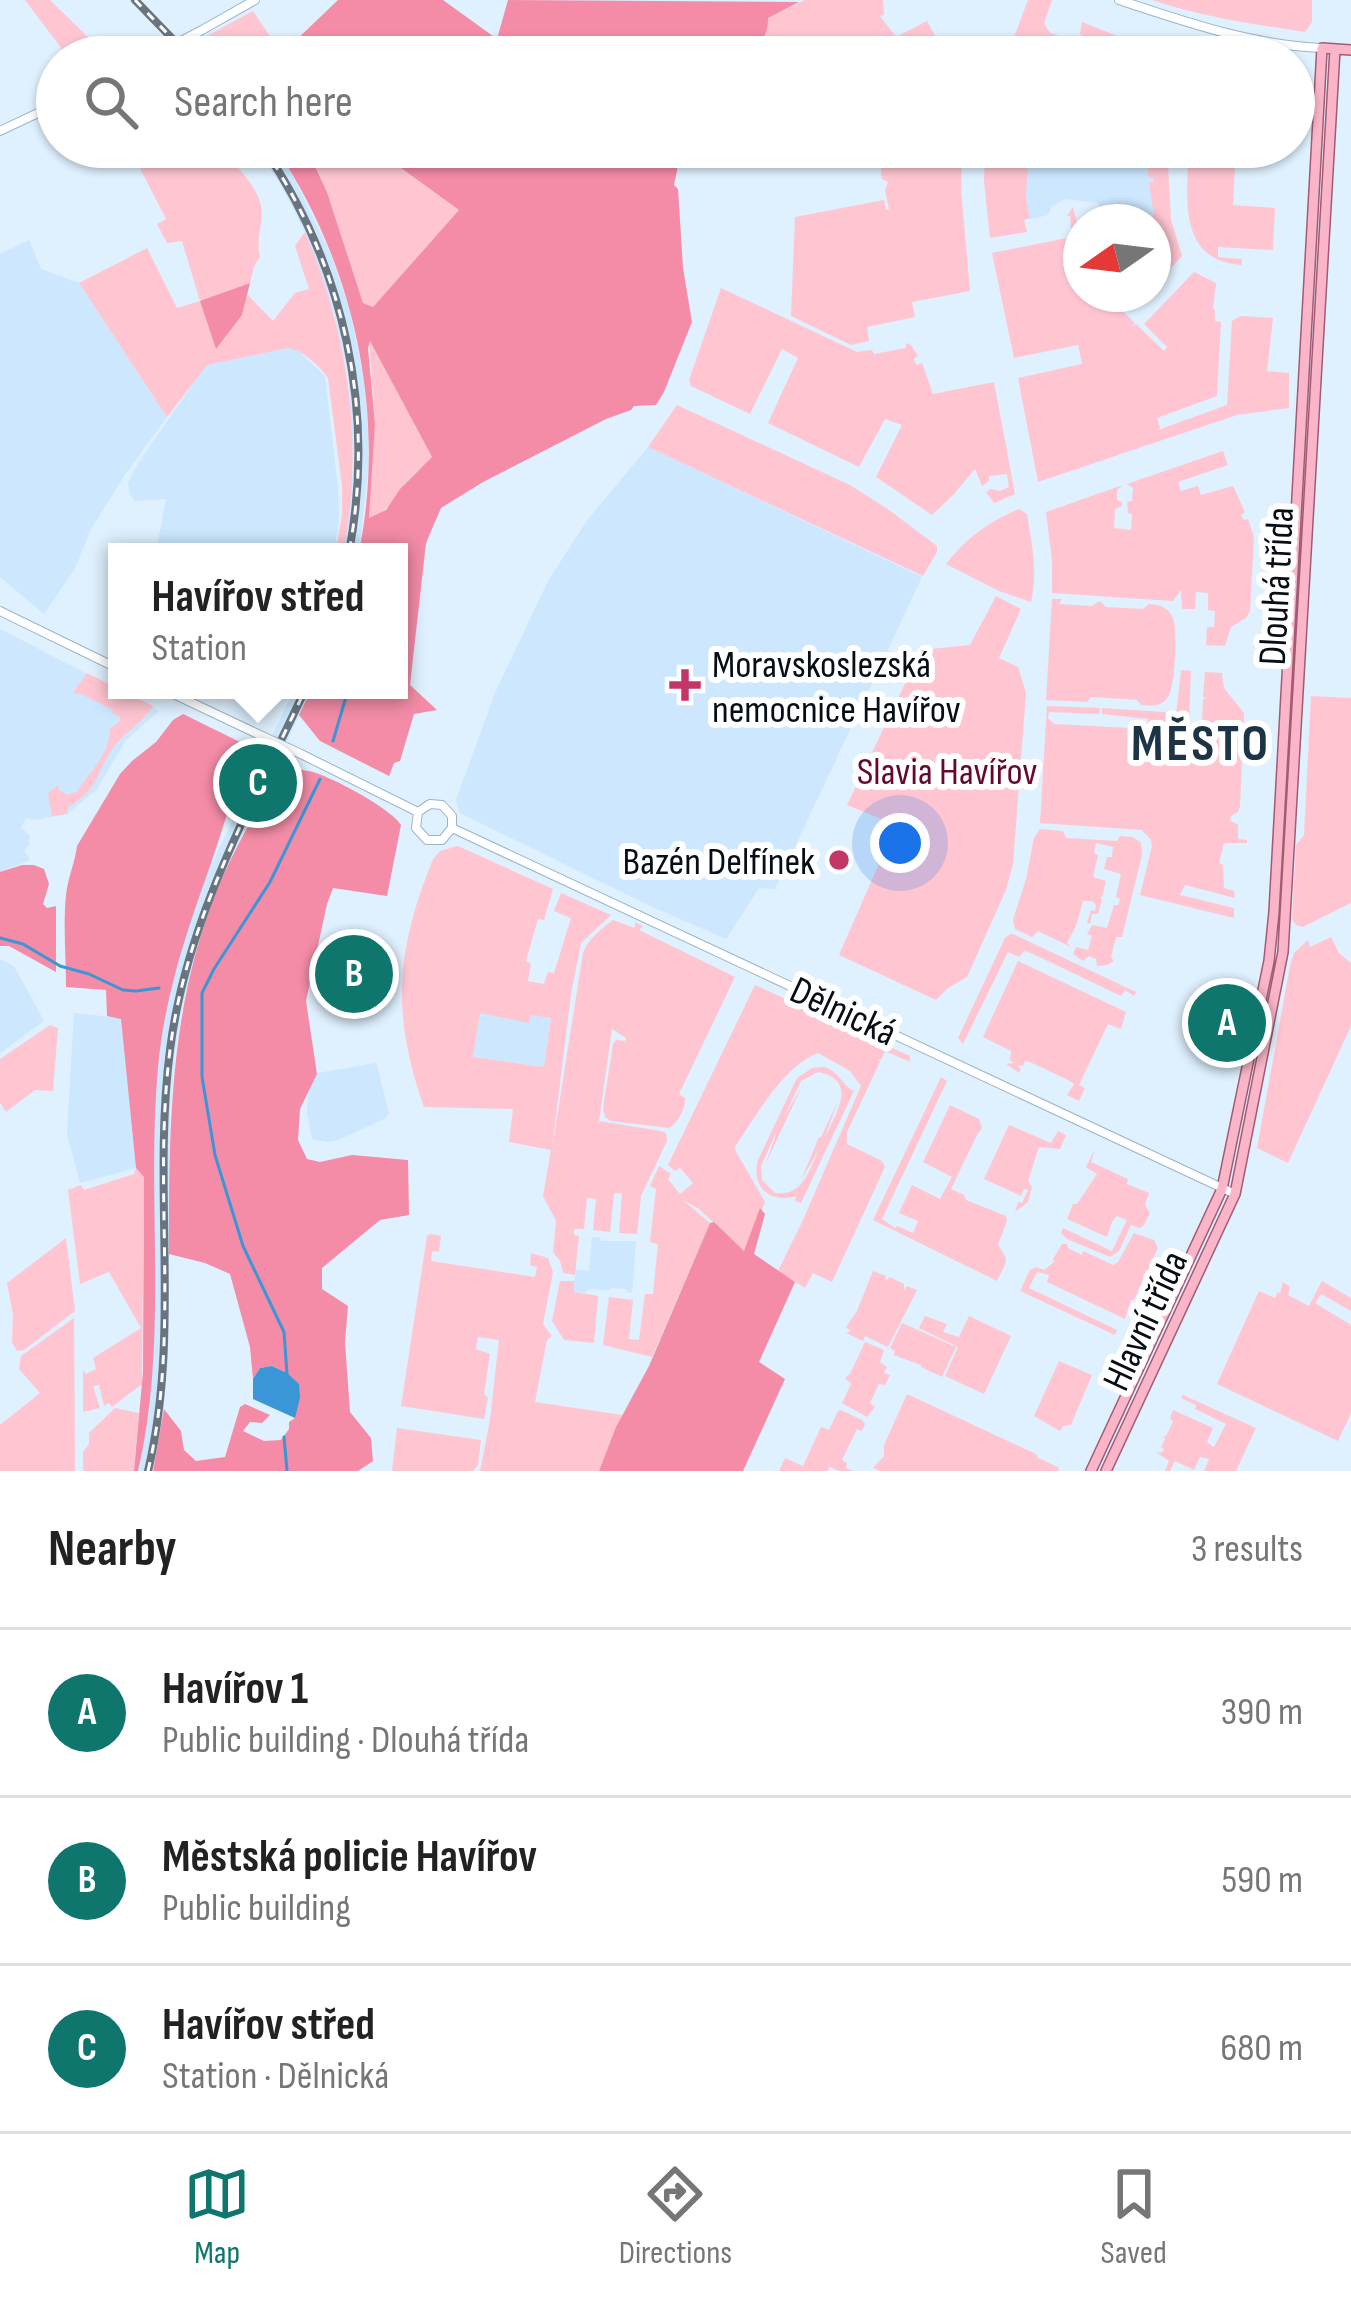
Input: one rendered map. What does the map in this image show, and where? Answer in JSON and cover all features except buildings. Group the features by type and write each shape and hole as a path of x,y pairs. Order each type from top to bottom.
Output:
{"main road":[{"path":"1322,48 1351,50"},
{"name":"Dlouhá třída","path":"1091,1471 1222,1189 1271,949 1322,48"},
{"name":"Dlouhá třída","path":"1235,1193 1285,938 1335,49"},
{"path":"1271,949 1285,938"},
{"name":"Hlavní třída","path":"1106,1471 1235,1193"}],"street":[{"path":"191,36 255,0"},
{"path":"1118,0 1234,36"},
{"path":"1315,47 1322,48"},
{"path":"0,131 36,114"},
{"path":"0,611 108,664"},
{"path":"184,699 418,812"},
{"path":"430,804 442,805 452,816 452,829 439,841 424,838 416,828 418,812 430,804"},
{"name":"Dělnická","path":"452,829 1235,1193"}],"shaded area":[{"path":"338,0 443,0 493,36 300,36"},
{"path":"508,0 799,2 768,18 765,36 498,36"},
{"path":"270,168 288,168 295,180 332,257 349,308 368,428 360,543 344,543 353,471 352,428 348,376 334,312 305,232"},
{"path":"288,168 316,168 363,303 373,307 459,210 401,168 678,168 674,185 692,322 664,392 656,405 634,406 606,419 441,508 426,543 410,685 437,710 414,714 400,761 394,763 389,776 320,741 299,715 307,699 408,699 408,543 360,543 369,446 366,393 344,289","holes":["370,341 432,457 386,510 369,518 375,424"]},
{"path":"1028,168 1162,168 1162,204 1065,199 1052,206 1048,215 1030,219"},
{"path":"29,240 41,269 79,283 167,417 91,529 75,568 44,614 0,577 0,254"},
{"path":"250,283 242,315 216,349 200,301"},
{"path":"289,348 325,376 338,489 335,543 158,543 166,499 135,501 128,483 206,365"},
{"name":"Moravskoslezská nemocnice Havířov","path":"648,447 922,577 775,889 759,888 726,939 460,813 456,800 495,693 548,581 586,522"},
{"path":"0,629 108,685 108,699 136,699 159,711 126,740 97,789 67,814 26,818 21,827 30,836 24,850 30,860 0,872"},
{"path":"290,699 307,699 222,878 183,1004 170,1112 168,1358 163,1416 153,1471 138,1471 151,1386 160,1048 186,933 208,872"},
{"path":"183,714 240,742 246,759 184,944 161,1043 155,1118 153,1371 138,1471 134,1471 143,1372 144,1177 136,1168 121,1019 107,1016 106,990 66,987 65,906 77,846 120,774"},
{"path":"280,768 331,779 373,802 401,825 387,896 333,888 327,904 306,1001 317,1074 300,1109 298,1140 307,1159 320,1162 352,1155 408,1160 409,1215 380,1220 322,1268 322,1289 348,1306 345,1342 350,1412 371,1438 373,1461 358,1471 153,1471 164,1409 181,1431 184,1450 196,1461 225,1457 240,1407 245,1404 270,1415 262,1423 250,1422 243,1431 264,1441 281,1440 295,1418 287,1373 272,1366 260,1368 253,1379 250,1347 230,1274 169,1254 175,1066 191,974 220,883"},
{"path":"22,865 44,869 49,884 43,904 56,906 56,972 9,946 0,946 0,872"},
{"path":"0,959 14,966 44,1021 0,1053"},
{"path":"480,1011 529,1022 530,1014 551,1018 544,1067 473,1057"},
{"path":"74,1013 121,1018 136,1168 80,1183 67,1134"},
{"path":"376,1063 389,1113 386,1118 338,1140 312,1139 308,1093 317,1073"},
{"path":"760,1208 765,1214 754,1254 795,1282 759,1362 785,1379 743,1471 599,1471 710,1223 744,1251"},
{"path":"592,1237 636,1241 632,1293 611,1288 573,1292 576,1270 589,1271"}],"green space":[{"path":"25,0 50,0 87,36 52,36"},
{"path":"805,0 883,0 884,15 880,16 895,36 764,36 767,18"},
{"path":"1028,0 1052,0 1044,23 1050,33 1059,36 1014,36"},
{"path":"1152,0 1312,0 1312,22 1305,32"},
{"path":"253,11 270,36 207,36"},
{"path":"927,21 935,36 898,36"},
{"path":"1082,22 1117,36 1083,36"},
{"path":"140,168 238,168 259,198 260,257 250,283 201,302 242,315 247,294 273,321 295,293 309,289 295,246 305,232 332,309 348,389 352,470 344,543 337,543 342,486 328,378 320,369 289,348 207,365 167,417 79,283 147,248 177,308 200,301 182,241 167,243 157,224 166,219"},
{"path":"316,168 401,168 459,210 373,307 363,303"},
{"path":"881,168 962,168 970,291 912,302 915,317 867,327 869,341 851,345 791,316 795,217 884,200 889,209 888,182 882,179"},
{"path":"984,168 1028,168 1027,232 990,238"},
{"path":"1148,168 1168,168 1170,204 1152,204 1149,182 1154,178 1148,177"},
{"path":"1188,168 1235,168 1233,205 1275,208 1273,250 1218,247 1218,257 1242,259 1242,265 1208,254 1192,230"},
{"path":"1171,220 1182,256 1171,268"},
{"path":"1063,239 1063,312 1124,312 1135,323 1132,327 1136,324 1164,351 1167,347 1144,324 1156,312 1171,312 1171,296 1194,272 1216,283 1213,309 1215,321 1221,322 1217,396 1157,418 1158,430 1227,405 1232,321 1241,316 1273,318 1267,371 1289,373 1289,408 1237,415 1038,482 1018,378 1082,364 1078,345 1014,358 992,253"},
{"path":"721,288 857,352 872,350 874,354 911,345 918,356 913,359 917,365 922,363 933,394 994,382 1015,494 994,503 986,492 1009,487 1007,474 989,476 982,486 975,469 932,515 876,477 902,425 885,419 859,467 768,423 798,358 782,349 750,414 691,386 689,380"},
{"path":"369,339 432,457 385,510 368,518 375,424"},
{"path":"677,405 850,485 889,510 937,546 923,576 648,447"},
{"path":"1223,451 1228,465 1178,482 1181,491 1198,486 1201,495 1233,486 1245,512 1241,515 1248,519 1254,537 1250,611 1231,627 1225,646 1206,645 1207,627 1214,627 1215,611 1208,610 1208,593 1196,592 1195,609 1182,609 1181,590 1173,601 1052,593 1046,512 1123,485 1117,490 1122,506 1115,509 1114,528 1131,530 1127,502 1132,501 1133,488 1127,484"},
{"path":"1019,509 1027,514 1032,548 1031,602 946,564 978,532"},
{"name":"Slavia Havířov","path":"996,596 1021,609 999,658 1018,667 1026,693 1013,864 967,977 936,1000 839,955 896,825 847,805 921,650 970,645"},
{"path":"1052,599 1062,599 1059,604 1092,606 1100,601 1106,607 1143,609 1149,604 1166,609 1175,624 1175,645 1172,682 1165,700 1149,706 1137,700 1091,697 1087,702 1046,700"},
{"path":"1181,670 1191,671 1189,723 1202,723 1205,672 1222,673 1224,688 1244,713 1240,806 1230,820 1238,825 1238,839 1247,843 1224,843 1219,863 1224,888 1234,891 1235,898 1185,885 1180,895 1234,908 1234,918 1140,895 1152,846 1142,830 1040,823 1047,706 1100,708 1099,714 1049,712 1054,724 1148,729 1148,719 1102,714 1102,708 1165,712 1175,725"},
{"path":"87,673 108,684 108,699 139,699 153,706 110,752 93,785 68,807 67,814 52,816 48,793 59,785 67,795 77,792 103,754 110,729 120,721 113,710 73,693"},
{"path":"1311,696 1351,698 1351,903 1303,927 1292,918 1296,845 1304,835"},
{"path":"1040,829 1063,831 1066,838 1117,841 1120,836 1141,843 1122,937 1116,937 1114,961 1107,965 1097,966 1096,959 1089,956 1083,961 1073,954 1076,947 1088,950 1092,925 1107,928 1114,905 1118,905 1121,874 1104,869 1113,847 1096,843 1093,877 1106,881 1102,899 1090,924 1091,910 1096,905 1083,901 1067,943 1071,947 1038,931 1032,937 1015,929 1013,920"},
{"path":"458,846 553,889 526,961 531,964 528,981 544,984 548,972 554,973 571,918 554,911 561,893 611,915 581,943 552,1149 583,953 595,935 613,920 635,928 635,922 643,926 639,930 735,977 679,1094 685,1098 683,1111 669,1128 605,1117 613,1044 626,1038 612,1029 599,1121 661,1131 667,1141 641,1196 637,1234 619,1233 622,1193 614,1193 610,1232 593,1230 596,1199 587,1198 584,1229 574,1229 579,1236 575,1275 563,1273 553,1252 556,1221 543,1196 551,1150 509,1142 513,1109 424,1107 413,1073 403,1011 405,953 421,892 440,851","holes":["480,1013 529,1023 531,1015 551,1018 544,1067 473,1057"]},
{"path":"1010,934 1136,992 1134,996 1125,990 1121,996 1031,953 1024,951 1019,957 1008,952 963,1044 958,1038"},
{"path":"1331,937 1351,963 1351,1026 1288,1163 1257,1148 1290,966 1294,953 1308,940 1310,947"},
{"path":"1018,961 1126,1012 1121,1029 1108,1024 1079,1085 1085,1088 1079,1101 1067,1095 1074,1084 1025,1061 1023,1066 1016,1065 1019,1073 1006,1064 1014,1063 1011,1051 983,1037"},
{"path":"755,985 910,1056 910,1062 885,1051 878,1059 847,1132 847,1144 885,1167 832,1282 813,1273 805,1288 778,1271 861,1086 850,1071 818,1053 805,1060 771,1094 734,1148 765,1202 744,1251 683,1200 710,1223 652,1357 603,1345 609,1297 633,1300 629,1339 639,1340 645,1294 653,1294 658,1244 650,1242 656,1189 650,1186 659,1166 671,1174 668,1179 680,1194 693,1183 680,1168 675,1171 668,1165"},
{"path":"50,1025 58,1028 53,1091 35,1090 6,1112 0,1103 0,1059"},
{"path":"812,1068 829,1069 854,1091 801,1203 795,1201 796,1196 778,1198 765,1191 757,1170 797,1078","holes":["818,1072 838,1082 841,1099 801,1180 820,1148 809,1173 793,1191 775,1193 762,1180 761,1166 778,1128 766,1163 801,1081"]},
{"path":"941,1077 947,1081 882,1219 913,1233 918,1221 899,1213 912,1185 940,1199 952,1177 923,1162 950,1105 979,1119 982,1128 951,1189 1006,1216 998,1245 1006,1262 997,1281 873,1220"},
{"path":"1009,1125 1051,1143 1058,1131 1066,1135 1060,1149 1039,1147 1028,1181 1032,1187 1028,1202 1015,1212 1028,1190 1021,1196 984,1179"},
{"path":"1095,1149 1091,1162 1149,1193 1145,1205 1150,1213 1144,1225 1131,1225 1119,1251 1110,1257 1061,1233 1063,1228 1112,1251 1127,1220 1117,1216 1107,1237 1067,1219 1097,1174 1086,1167"},
{"path":"136,1168 144,1176 142,1384 112,1407 104,1406 99,1385 93,1386 100,1408 83,1412 83,1370 86,1374 96,1369 93,1358 141,1328 109,1272 80,1284 68,1190 81,1185 84,1190 134,1174"},
{"path":"1134,1233 1154,1240 1158,1248 1125,1319 1047,1282 1049,1275 1037,1272 1029,1288 1117,1330 1115,1335 1020,1291 1030,1270 1044,1270 1054,1262 1062,1244 1113,1265"},
{"path":"430,1234 441,1236 439,1252 432,1251 431,1261 535,1277 537,1267 530,1265 531,1253 548,1258 553,1272 543,1324 552,1336 547,1340 535,1402 622,1415 599,1471 480,1471 499,1340 478,1337 476,1349 490,1354 484,1419 401,1406"},
{"path":"66,1238 75,1311 17,1351 12,1342 7,1283"},
{"path":"873,1271 886,1276 885,1281 890,1277 904,1284 904,1290 907,1286 917,1290 888,1347 846,1333 851,1331 846,1327"},
{"path":"560,1281 574,1281 574,1292 598,1296 594,1343 564,1340 552,1321"},
{"path":"1322,1281 1351,1298 1351,1311 1321,1294 1315,1303 1351,1325 1351,1413 1338,1441 1217,1384 1259,1291 1275,1298 1283,1282 1290,1287 1288,1295 1309,1306"},
{"path":"925,1316 947,1324 943,1332 959,1337 969,1316 1011,1336 984,1394 945,1376 958,1347 919,1328"},
{"path":"74,1318 75,1471 0,1471 0,1425 40,1393 19,1369 21,1356"},
{"path":"902,1323 956,1347 942,1377 894,1355 890,1348"},
{"path":"865,1342 884,1350 880,1362 890,1375 885,1385 879,1384 870,1403 875,1407 867,1417 842,1403 851,1384 845,1378"},
{"path":"1059,1361 1092,1375 1071,1425 1060,1431 1034,1416"},
{"path":"907,1394 1036,1454 1059,1471 873,1468 884,1456 884,1445"},
{"path":"1183,1395 1256,1428 1236,1471 1204,1471 1209,1459 1200,1457 1194,1470 1175,1461 1165,1471 1169,1461 1156,1452 1164,1449 1163,1437 1173,1422 1173,1410 1213,1428 1207,1442 1214,1447 1226,1424 1195,1409"},
{"path":"115,1408 139,1413 134,1471 83,1471 89,1433"},
{"path":"841,1410 865,1424 862,1431 857,1429 842,1460 853,1471 830,1467 827,1471 779,1471 785,1458 803,1466 821,1427 829,1430"},
{"path":"397,1428 481,1440 478,1465 473,1471 392,1471"}],"water":[{"path":"272,1366 299,1384 295,1418 253,1399 253,1379 260,1368"}],"waterway":[{"path":"333,741 345,699"},
{"path":"287,1374 284,1332 243,1246 215,1155 202,1077 202,993 270,882 320,779"},
{"path":"0,938 123,990 159,988"},
{"path":"284,1437 287,1471"}],"railway":[{"path":"135,0 170,36"},
{"path":"276,168 314,241 347,341 358,446 350,543"},
{"path":"148,1471 163,1367 165,1102 178,1002 223,865 301,699"}],"place":[{"name":"Moravskoslezská nemocnice Havířov","path":"685,685"},
{"name":"Havířov střed","path":"258,783"},
{"name":"Bazén Delfínek","path":"839,860"},
{"name":"Městská policie Havířov","path":"354,974"},
{"name":"Havířov 1","path":"1227,1023"}],"district":[{"name":"MĚSTO","path":"1201,742"}]}
